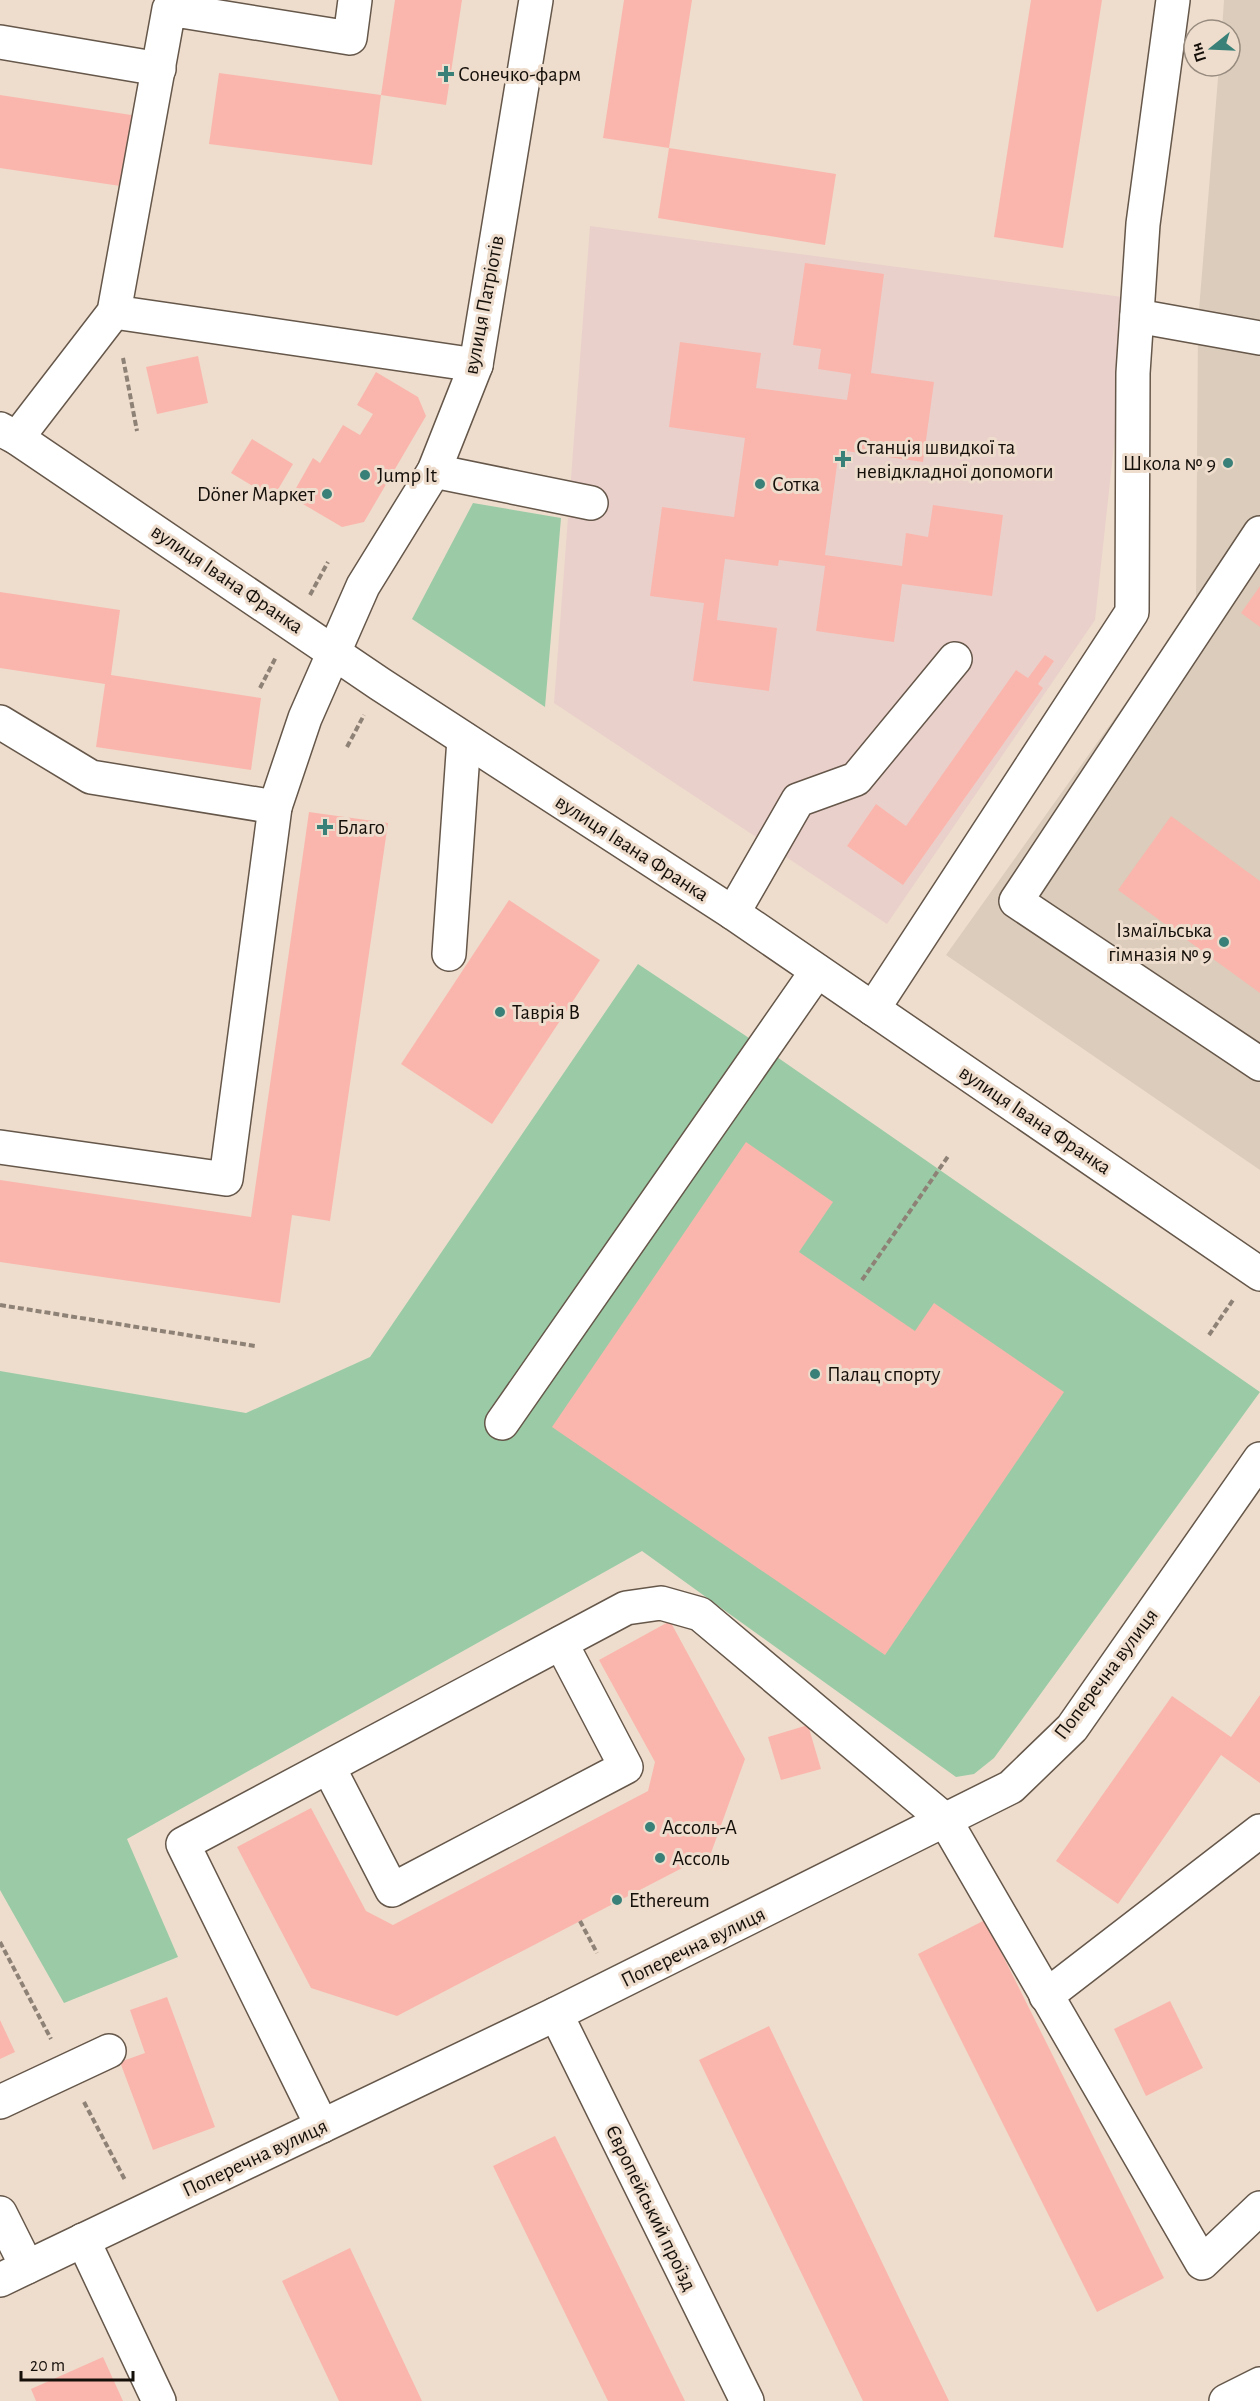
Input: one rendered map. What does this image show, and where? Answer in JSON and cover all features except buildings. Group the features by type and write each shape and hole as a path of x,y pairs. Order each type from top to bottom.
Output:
{"street":[{"path":"9,433 114,312 169,9 350,39 356,0"},
{"name":"вулиця Патріотів","path":"0,1147 226,1179 275,807 305,718 363,586 434,471 476,365 536,0"},
{"path":"873,1009 1132,612 1133,373 1143,224 1173,0"},
{"path":"0,42 159,69"},
{"path":"114,312 476,365"},
{"path":"1137,316 1260,338"},
{"name":"вулиця Івана Франка","path":"9,433 464,739 734,913 1258,1268"},
{"path":"434,471 591,503"},
{"path":"1260,533 1017,901 1260,1064"},
{"path":"734,913 798,800 856,779 956,659"},
{"path":"0,722 91,777 275,807"},
{"path":"449,954 464,739"},
{"path":"502,1423 817,971"},
{"name":"Поперечна вулиця","path":"13,2273 556,2014 1011,1787 1072,1728 1260,1459"},
{"path":"322,2126 183,1844 626,1608 661,1604 700,1614 945,1820 1202,2263 1260,2208"},
{"path":"329,1768 392,1890 626,1767 561,1643"},
{"path":"1046,1996 1260,1831"},
{"name":"Європейський проїзд","path":"556,2014 747,2401"},
{"path":"0,2102 109,2051"},
{"path":"0,2213 13,2273"},
{"path":"83,2240 159,2401"},
{"path":"1226,2401 1260,2384"}],"path":[{"path":"114,312 137,431"},
{"path":"309,597 328,562"},
{"path":"260,688 282,647"},
{"path":"347,747 369,707"},
{"path":"862,1280 949,1155"},
{"path":"1209,1335 1234,1299"},
{"path":"0,1305 255,1346"},
{"path":"0,1942 141,2212"}],"shaded area":[{"name":"Школа № 9","path":"1224,0 1260,0 1260,1170 946,955 1196,604 1198,322 1218,78 1242,78 1242,18 1223,18"},
{"name":"Станція швидкої та невідкладної допомоги","path":"590,226 1130,298 1095,620 887,924 554,703"}],"green space":[{"path":"473,503 561,518 545,707 412,619"},
{"name":"Палац спорту","path":"638,964 764,1048 1260,1392 994,1758 974,1774 956,1777 642,1551 127,1839 178,1957 64,2003 0,1890 0,1371 246,1413 370,1357"}],"place":[{"name":"Сонечко-фарм","path":"446,74"},
{"name":"Станція швидкої та невідкладної допомоги","path":"843,459"},
{"name":"Школа № 9","path":"1228,463"},
{"name":"Jump It","path":"365,475"},
{"name":"Сотка","path":"760,484"},
{"name":"Döner Маркет","path":"327,494"},
{"name":"Благо","path":"325,827"},
{"name":"Ізмаїльська гімназія № 9","path":"1224,942"},
{"name":"Таврія В","path":"500,1012"},
{"name":"Палац спорту","path":"815,1374"},
{"name":"Ассоль-А","path":"650,1827"},
{"name":"Ассоль","path":"660,1858"},
{"name":"Ethereum","path":"617,1900"}]}
